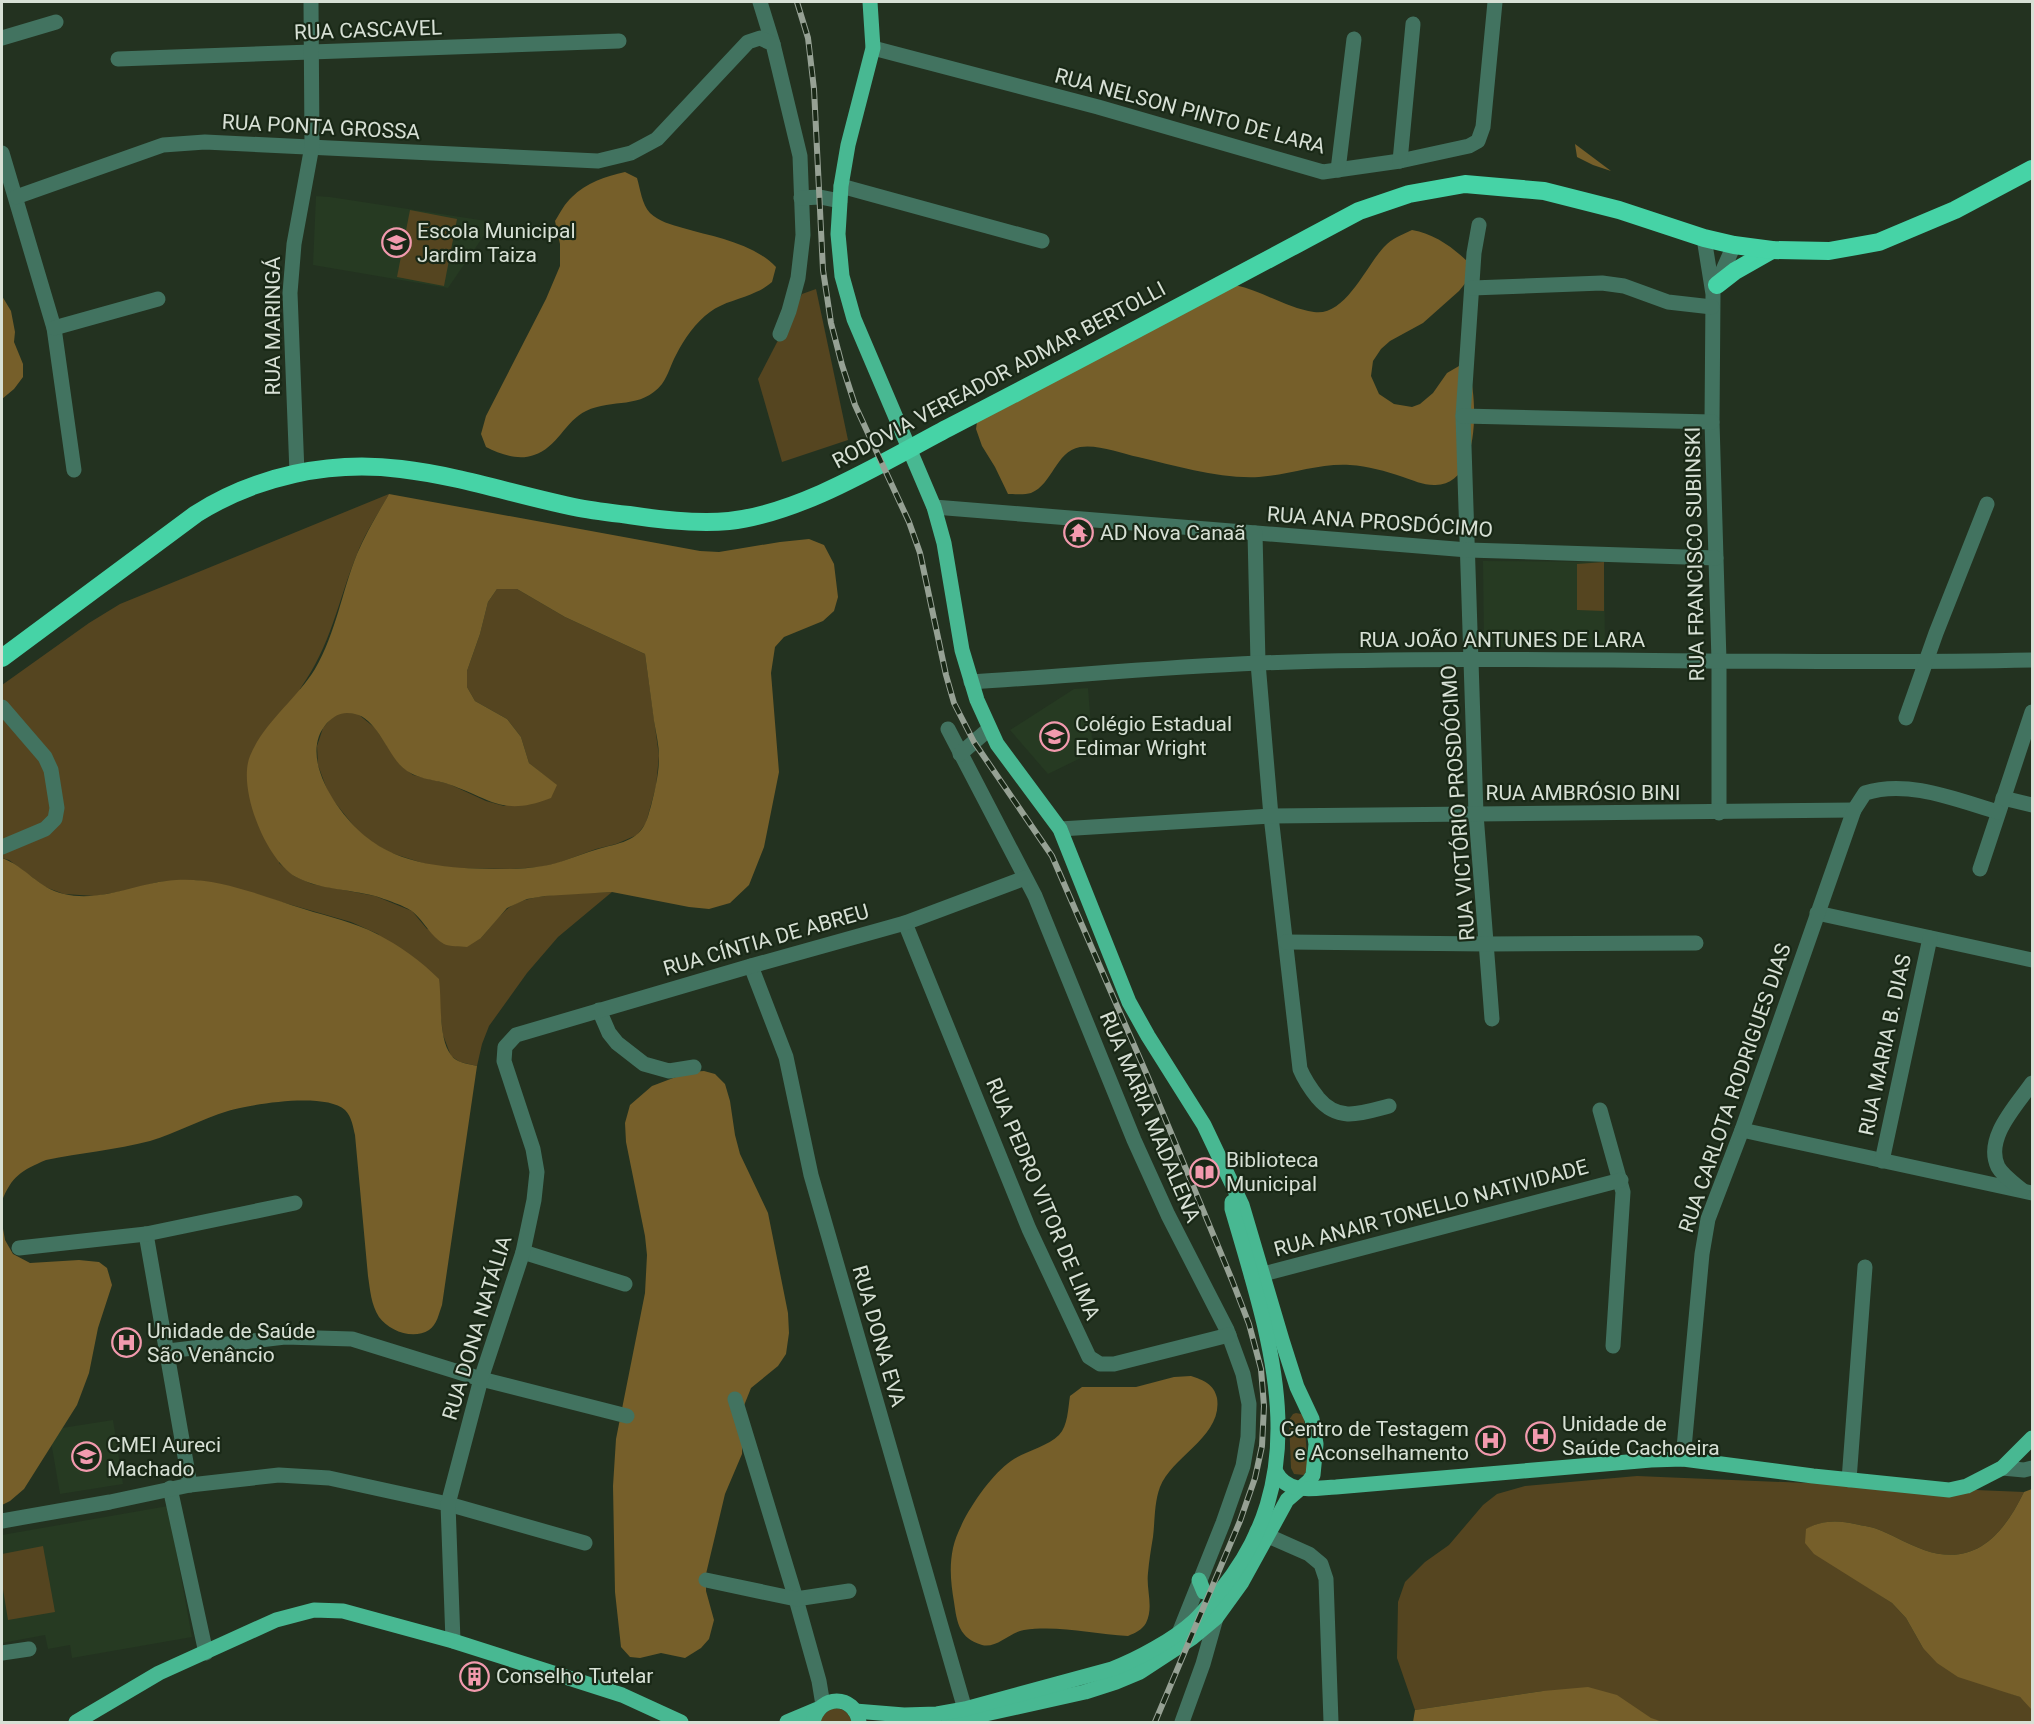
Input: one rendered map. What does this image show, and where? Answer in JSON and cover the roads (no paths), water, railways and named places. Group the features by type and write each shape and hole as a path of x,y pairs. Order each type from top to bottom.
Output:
{"highway":[{"name":"RODOVIA VEREADOR ADMAR BERTOLLI","path":"2,658 220,499 297,472 356,467 400,469 490,485 578,508 667,521 729,521 777,511 817,496 1008,398 1359,211 1409,194 1465,184 1544,191 1619,210 1704,238 1734,245 1772,250 1829,252 1879,242 1955,210 2032,169"},
{"path":"1714,296 1735,271 1772,250"}],"main road":[{"path":"870,2 873,48 848,145 838,234 842,276 854,319 934,507 944,543 962,650 971,682 989,729 1012,765 1060,829 1129,1002 1204,1125 1231,1185 1232,1209 1312,1419 1316,1444 1313,1474 1310,1481 1287,1500 1232,1577 1187,1632 1140,1672 1085,1692 949,1722"},
{"path":"1187,1632 1216,1618 1242,1582 1263,1533 1276,1472 1278,1411 1270,1342 1257,1275"},
{"path":"1278,1411 1291,1403 1301,1404 1308,1409"},
{"path":"1276,1472 1280,1480 1299,1489 1683,1459 1949,1490 1967,1486 2002,1468 2032,1438"},
{"path":"1313,1474 1336,1487"},
{"path":"1199,1580 1204,1592 1216,1596"},
{"path":"76,1722 159,1673 276,1620 314,1610 343,1611 453,1641 622,1695 681,1722"},
{"path":"787,1722 818,1712 830,1701 844,1702 857,1717 937,1714 967,1717"},
{"path":"654,1711 670,1722"}],"street":[{"name":"RUA MARINGÁ","path":"297,472 290,293 294,244 312,146 310,2"},
{"path":"760,2 773,44 800,156 803,235 798,278 780,334"},
{"name":"RUA NELSON PINTO DE LARA","path":"873,48 1098,107 1323,172 1400,161 1469,146 1478,141 1483,127 1495,8"},
{"path":"2,38 56,22"},
{"path":"1400,161 1413,24"},
{"name":"RUA PONTA GROSSA","path":"16,197 163,145 205,142 598,160 631,153 657,140 748,42 760,38 773,44"},
{"path":"1338,170 1354,39"},
{"name":"RUA CASCAVEL","path":"118,59 619,41"},
{"path":"2,153 54,328 74,470"},
{"path":"801,198 841,194 1042,241"},
{"name":"RUA VICTÓRIO PROSDÓCIMO","path":"1479,225 1474,253 1462,416 1476,814 1488,944 1492,1019"},
{"name":"RUA FRANCISCO SUBINSKI","path":"1704,238 1714,296 1712,422 1719,661 1719,813"},
{"name":"RUA FRANCISCO SUBINSKI","path":"1714,296 1734,245"},
{"path":"1472,288 1602,283 1624,286 1668,302 1714,296"},
{"path":"54,328 158,299"},
{"path":"1462,416 1712,422"},
{"path":"1906,718 1957,576 1987,504"},
{"name":"RUA ANA PROSDÓCIMO","path":"934,507 1468,550 1716,558"},
{"path":"1255,533 1258,663 1271,816 1300,1069 1306,1083 1331,1111 1358,1114 1389,1106"},
{"name":"RUA JOÃO ANTUNES DE LARA","path":"971,682 1258,663 1719,661 1926,663 2032,660"},
{"path":"2,707 45,757 51,770 57,808 55,819 45,829 2,847"},
{"path":"1980,869 2032,712"},
{"name":"RUA MARIA MADALENA","path":"948,729 1039,906 1134,1140 1168,1215 1229,1335 1243,1374 1249,1404 1248,1437 1243,1466 1223,1523 1192,1596 1187,1632"},
{"path":"960,754 989,729"},
{"path":"1854,810 1865,793 1879,788 1904,788 2000,805 2032,805"},
{"name":"RUA AMBRÓSIO BINI","path":"1060,829 1271,816 1854,810"},
{"name":"RUA CARLOTA RODRIGUES DIAS","path":"1683,1459 1705,1234 1854,810"},
{"name":"RUA CÍNTIA DE ABREU","path":"516,1035 905,923 1025,878"},
{"path":"1817,913 2032,960"},
{"name":"RUA PEDRO VITOR DE LIMA","path":"905,923 1029,1229 1089,1357 1100,1364 1114,1364 1229,1335"},
{"name":"RUA MARIA B. DIAS","path":"1882,1161 1930,938"},
{"path":"1286,942 1696,943"},
{"name":"RUA DONA EVA","path":"751,966 786,1057 811,1175 967,1717"},
{"path":"599,1010 609,1033 617,1043 644,1064 669,1071 694,1067"},
{"name":"RUA DONA NATÁLIA","path":"453,1641 448,1504 481,1378 523,1252 534,1200 537,1172 533,1149 504,1061 506,1047 516,1035"},
{"path":"2028,1192 1999,1168 1995,1152 1998,1134 2032,1083"},
{"path":"1600,1110 1623,1192 1613,1346"},
{"path":"1742,1130 2028,1192"},
{"name":"RUA ANAIR TONELLO NATIVIDADE","path":"1257,1275 1620,1180"},
{"path":"18,1248 146,1234 295,1203"},
{"path":"146,1234 190,1485"},
{"path":"523,1252 625,1284"},
{"path":"1849,1480 1865,1267"},
{"path":"168,1351 285,1336 352,1339 481,1378 627,1416"},
{"path":"735,1398 819,1681 818,1712"},
{"path":"2002,1468 2024,1470 2032,1468"},
{"path":"2,1521 110,1502 170,1488 279,1475 329,1478 448,1504 585,1543"},
{"path":"170,1488 206,1653"},
{"path":"1263,1533 1309,1554 1321,1564 1324,1572 1331,1722"},
{"path":"706,1580 796,1599 849,1591"},
{"path":"1182,1722 1203,1664 1216,1618"},
{"path":"1187,1632 1203,1664"},
{"path":"2,1653 29,1649"}],"railway":[{"path":"797,2 808,38 814,89 823,270 831,323 855,405 909,522 920,553 954,703 974,742 1052,856 1147,1075 1232,1280 1249,1324 1261,1369 1264,1406 1262,1446 1255,1478 1240,1521 1155,1722"}],"place":[{"name":"Escola Municipal Jardim Taiza","path":"396,243"},
{"name":"AD Nova Canaã","path":"1079,533"},
{"name":"Colégio Estadual Edimar Wright","path":"1054,736"},
{"name":"Biblioteca Municipal","path":"1205,1172"},
{"name":"Unidade de Saúde São Venâncio","path":"126,1343"},
{"name":"Unidade de Saúde Cachoeira","path":"1541,1436"},
{"name":"Centro de Testagem e Aconselhamento","path":"1490,1441"},
{"name":"CMEI Aureci Machado","path":"86,1457"},
{"name":"Conselho Tutelar","path":"475,1676"}]}
